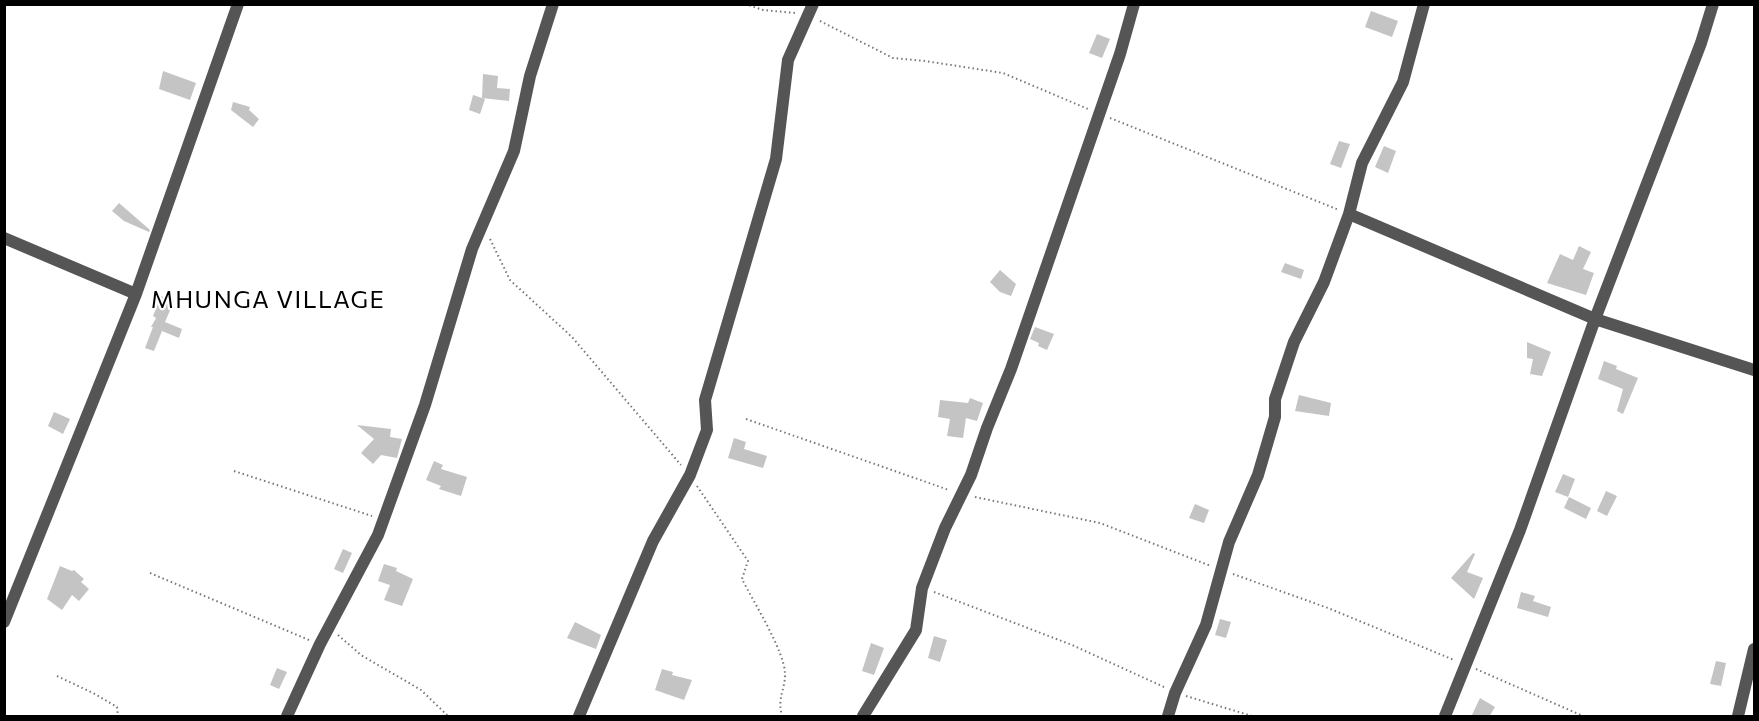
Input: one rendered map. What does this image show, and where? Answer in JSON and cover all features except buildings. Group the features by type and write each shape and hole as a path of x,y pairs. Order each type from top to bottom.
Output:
{"street":[{"path":"4,622 136,294 238,4"},
{"path":"287,717 320,644 378,535 425,405 472,249 514,151 530,76 553,4"},
{"path":"862,717 916,630 922,588 945,528 963,495 1011,369 1134,4"},
{"path":"1168,717 1175,693 1206,626 1229,542 1258,475 1275,417 1275,399 1293,342 1323,282 1350,214 1362,163 1403,82 1424,4"},
{"path":"1445,717 1520,530 1595,319 1701,43 1713,4"},
{"path":"579,717 653,541 690,475 707,430 705,400 776,159 788,60 811,10"},
{"path":"1350,214 1595,319 1755,370"},
{"path":"4,238 136,294"},
{"path":"1738,717 1755,649"}],"path":[{"path":"745,4 763,10 811,10 893,58 1004,73 1350,214"},
{"path":"482,223 510,280 572,337 690,475 748,561 742,579 776,644 785,674 779,704 782,717"},
{"path":"746,419 963,495 1100,523 1328,608 1465,664 1583,717"},
{"path":"234,471 383,519"},
{"path":"150,573 320,644"},
{"path":"922,588 1072,645 1175,693 1252,717"},
{"path":"329,627 361,655 422,690 448,717"},
{"path":"57,676 117,707 118,717"}],"district":[{"name":"MHUNGA VILLAGE","path":"268,300"}]}
